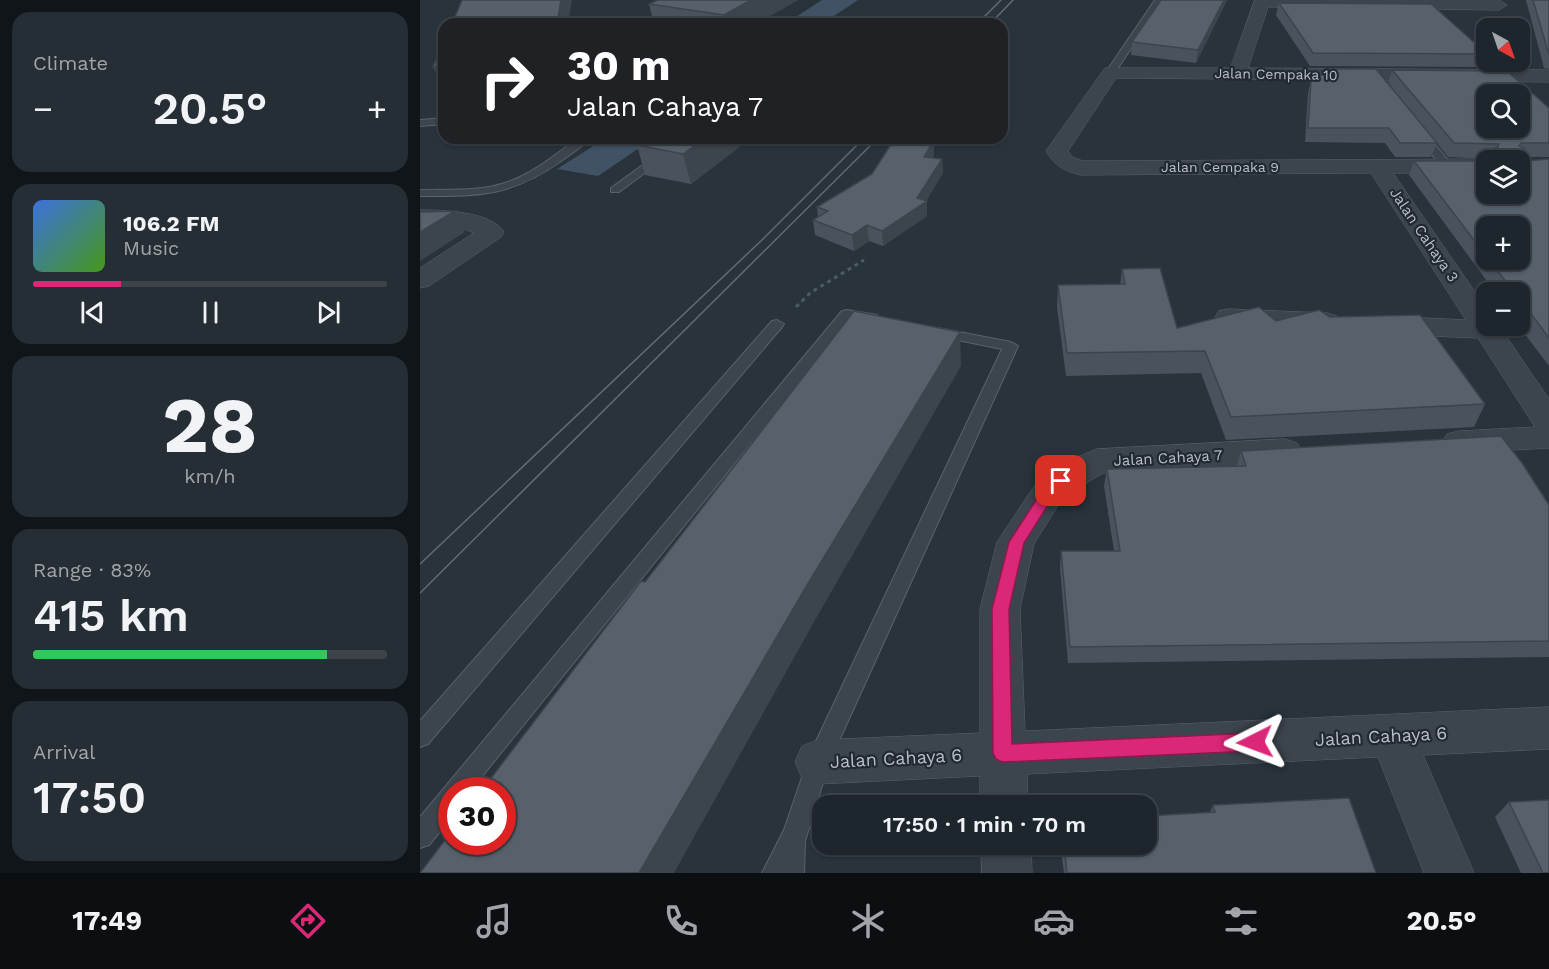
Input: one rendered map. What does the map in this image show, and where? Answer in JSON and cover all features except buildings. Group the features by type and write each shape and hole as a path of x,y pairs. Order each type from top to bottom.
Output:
{"street":[{"path":"1236,73 1263,1 1500,8"},
{"name":"Jalan Cempaka 10","path":"1111,72 1236,73 1378,79 1476,72"},
{"name":"Jalan Cempaka 9","path":"1111,72 1057,151 1064,162 1080,168 1476,166"},
{"name":"Jalan Cempaka 10","path":"1530,72 1549,76"},
{"name":"Jalan Cahaya 3","path":"1378,166 1476,312"},
{"path":"420,217 457,218 492,232 420,280"},
{"path":"1226,317 1476,329"},
{"name":"Jalan Cahaya 3","path":"1492,336 1549,423"},
{"path":"1430,444 1549,437"},
{"name":"Jalan Cahaya 7","path":"1004,795 1000,609 1016,542 1051,489 1072,473 1097,461 1323,449"},
{"name":"Jalan Cahaya 6","path":"818,762 1549,728"},
{"path":"1392,736 1449,873"},
{"path":"1006,855 1007,873"}],"lane":[{"path":"1111,72 1159,0"},
{"path":"1411,120 1447,166"},
{"path":"420,123 438,122"},
{"path":"420,193 478,192 503,187 522,180 576,144"},
{"path":"615,190 679,144"},
{"path":"468,777 847,314 894,323"},
{"path":"420,737 777,324"},
{"path":"791,873 795,836 818,762 1011,346 917,327"},
{"path":"420,836 438,815"},
{"path":"775,873 795,836"}],"path":[{"path":"777,324 810,293 864,260"}],"water":[{"path":"822,0 858,0 831,18 794,18"},
{"path":"597,144 645,144 598,176 557,169"}],"tram line":[{"path":"983,18 1001,0"},
{"path":"996,18 1013,0"},
{"path":"420,564 763,239 858,144"},
{"path":"420,593 872,144"}],"route":[{"path":"1061,481 1051,489 1016,542 1000,609 1002,753 1255,742"}]}
